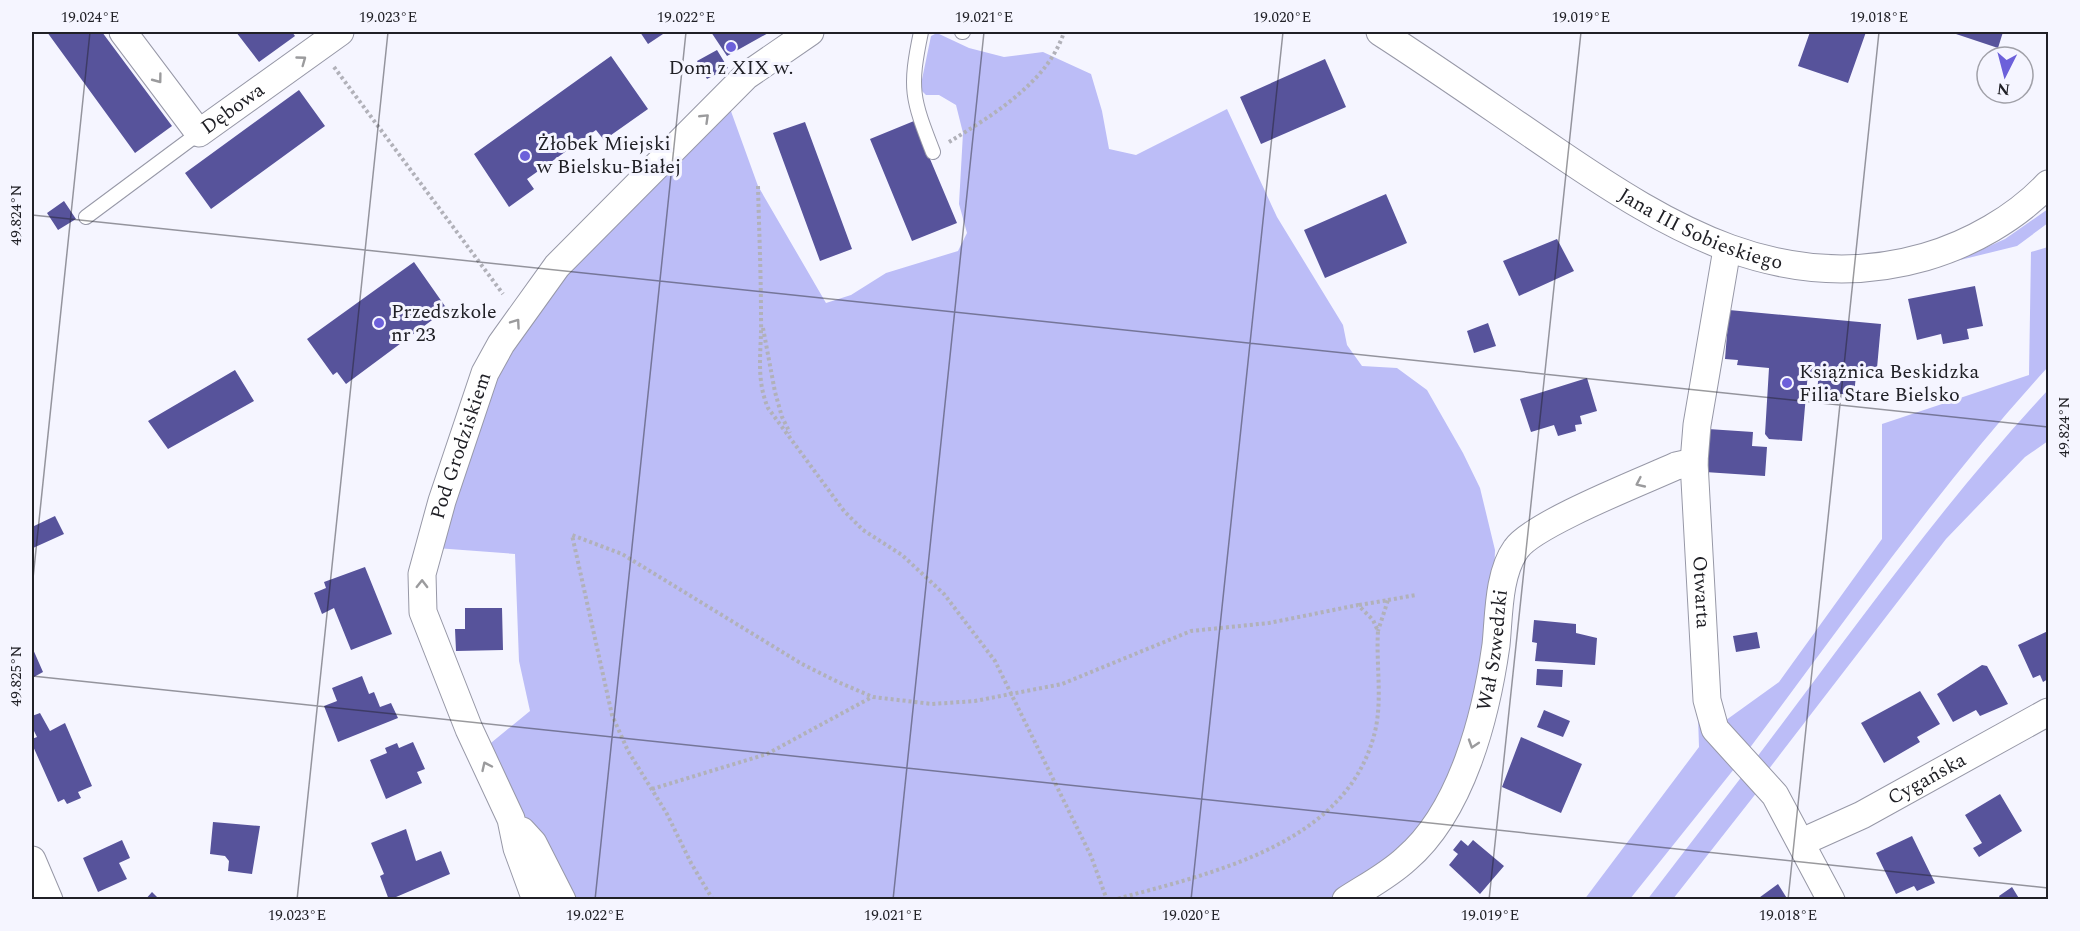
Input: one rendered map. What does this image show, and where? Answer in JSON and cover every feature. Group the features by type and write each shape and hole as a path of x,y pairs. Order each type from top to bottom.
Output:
{"street":[{"name":"Dębowa","path":"123,32 199,133 330,37"},
{"name":"Pod Grodziskiem","path":"536,900 517,848 511,819 469,729 426,626 421,600 422,574 485,373 520,317 558,267 590,232 746,76 810,32"},
{"name":"Jana III Sobieskiego","path":"1380,32 1616,192 1675,225 1727,249 1770,261 1814,268 1857,269 1910,261 1975,239 2049,184"},
{"name":"Otwarta","path":"1727,249 1697,424 1694,462 1710,716 1723,739 1775,795 1831,900"},
{"name":"Wał Szwedzki","path":"1346,900 1405,860 1420,846 1438,822 1465,769 1484,704 1506,573 1516,549 1545,526 1676,466 1694,462"},
{"name":"Cygańska","path":"1802,842 1873,809 2049,712"},
{"path":"511,819 533,843 561,900"},
{"path":"32,860 50,900"}],"lane":[{"path":"921,32 912,81 913,97 933,152"},
{"path":"86,216 199,133"}],"path":[{"path":"933,152 974,126 1035,80 1051,62 1064,32"},
{"path":"330,37 520,317"},
{"path":"758,186 762,320 758,371 760,390 768,408 844,511 862,530 902,555 944,594 995,661 1091,856 1107,900"},
{"path":"762,320 782,417 794,442"},
{"path":"713,900 652,789 628,751 612,715 572,535 622,554 802,664 873,697 932,704 1013,694 1062,684 1191,631 1269,623 1416,595"},
{"path":"1113,900 1189,880 1274,847 1312,824 1344,793 1362,763 1376,727 1378,631 1388,600"},
{"path":"1358,605 1373,620 1378,631"},
{"path":"652,789 767,754 873,697"}],"shaded area":[{"path":"937,33 969,48 1004,57 1043,52 1091,74 1102,111 1109,149 1136,155 1227,109 1277,217 1343,325 1347,345 1362,366 1397,368 1427,390 1480,488 1495,550 1493,615 1458,769 1413,842 1334,899 567,900 486,747 530,711 519,661 515,554 436,548 492,375 562,272 728,103 758,186 826,303 851,295 886,273 958,251 967,233 959,204 963,133 956,105 939,95 926,95 920,89 931,36"},
{"path":"2048,209 2048,223 2017,246 1956,261 2005,239"},
{"path":"2048,247 2048,367 2007,413 1930,508 1746,753 1722,723 1779,682 1882,539 1882,424 2029,375 2031,252"},
{"path":"2048,390 2048,441 2025,457 1946,539 1765,774 1754,761 1933,525"},
{"path":"1698,716 1738,764 1630,899 1584,900 1699,747"},
{"path":"1746,771 1761,787 1673,899 1647,900"}],"building":[{"path":"47,32 102,32 172,126 135,153"},
{"path":"236,32 292,32 295,36 259,62"},
{"path":"640,32 666,32 648,44"},
{"name":"Dom z XIX w.","path":"711,32 770,32 727,56"},
{"path":"1810,32 1866,32 1848,83 1798,66"},
{"path":"1950,32 2003,32 1999,45 1989,45"},
{"path":"717,50 728,68 707,79 697,61"},
{"path":"611,56 648,109 604,140 596,130 527,179 534,189 509,207 474,154"},
{"path":"1325,59 1346,107 1261,144 1240,97"},
{"path":"299,90 325,126 211,209 185,173"},
{"path":"914,121 957,223 912,241 870,139"},
{"path":"805,122 852,249 820,261 773,133"},
{"path":"1386,194 1407,243 1325,278 1304,230"},
{"path":"64,201 76,219 58,230 47,213"},
{"path":"1557,239 1574,271 1519,296 1503,261"},
{"path":"414,262 447,309 346,384 337,372 333,375 307,339"},
{"path":"1975,286 1983,326 1967,329 1969,339 1943,344 1941,334 1917,340 1908,299"},
{"name":"Książnica Beskidzka Filia Stare Bielsko","path":"1729,310 1881,324 1877,368 1861,367 1860,375 1856,375 1854,395 1817,392 1819,372 1808,372 1802,441 1769,439 1765,434 1769,368 1737,365 1738,360 1725,359"},
{"path":"1488,323 1496,346 1474,353 1467,331"},
{"path":"235,370 254,401 168,449 148,421"},
{"path":"1587,378 1597,411 1580,416 1582,424 1575,425 1576,431 1558,436 1554,425 1531,432 1520,399"},
{"path":"1708,429 1753,432 1752,446 1767,447 1765,476 1705,472"},
{"path":"55,516 64,534 33,548 32,527"},
{"path":"365,567 392,634 351,650 334,608 322,614 314,593 326,588 324,582"},
{"path":"465,608 502,608 503,650 456,651 455,629 465,629"},
{"path":"1534,620 1576,624 1576,633 1597,638 1595,665 1535,661 1537,643 1532,642"},
{"path":"2048,631 2048,679 2043,682 2040,675 2033,678 2018,645"},
{"path":"1757,632 1760,648 1736,652 1733,636"},
{"path":"32,647 43,672 32,678"},
{"path":"1982,665 1987,666 2008,704 1980,716 1976,710 1953,722 1937,694"},
{"path":"1537,669 1563,670 1562,687 1536,685"},
{"path":"362,676 369,694 374,692 380,707 391,703 398,718 338,742 324,706 337,701 332,688"},
{"path":"1920,691 1940,724 1917,737 1920,742 1884,763 1861,723"},
{"path":"1544,710 1570,721 1563,737 1537,727"},
{"path":"40,713 50,731 65,723 92,786 78,792 81,798 67,804 64,799 58,802 32,744 32,739 37,737 34,731 32,733 32,716"},
{"path":"1521,737 1582,764 1561,813 1502,787"},
{"path":"413,742 425,769 417,772 422,783 386,799 370,760 387,753 385,748 397,743 399,748"},
{"path":"2000,794 2022,831 1979,857 1973,848 1982,843 1965,815"},
{"path":"213,822 260,826 252,874 228,871 229,861 225,856 210,854"},
{"path":"406,829 416,861 441,851 450,874 389,900 380,876 384,874 371,843"},
{"path":"1912,836 1935,883 1917,891 1914,886 1896,894 1876,853"},
{"path":"122,840 130,858 119,863 127,879 98,892 83,858"},
{"path":"1461,840 1468,846 1473,840 1504,866 1480,894 1449,865 1458,854 1453,850"},
{"path":"1778,884 1788,900 1756,900"},
{"path":"2012,887 2020,900 2001,900 1999,896"},
{"path":"152,892 160,900 145,900"}],"place":[{"name":"Dom z XIX w.","path":"731,47"},
{"name":"Żłobek Miejski w Bielsku-Białej","path":"525,156"},
{"name":"Przedszkole nr 23","path":"379,323"},
{"name":"Książnica Beskidzka Filia Stare Bielsko","path":"1787,383"}]}
